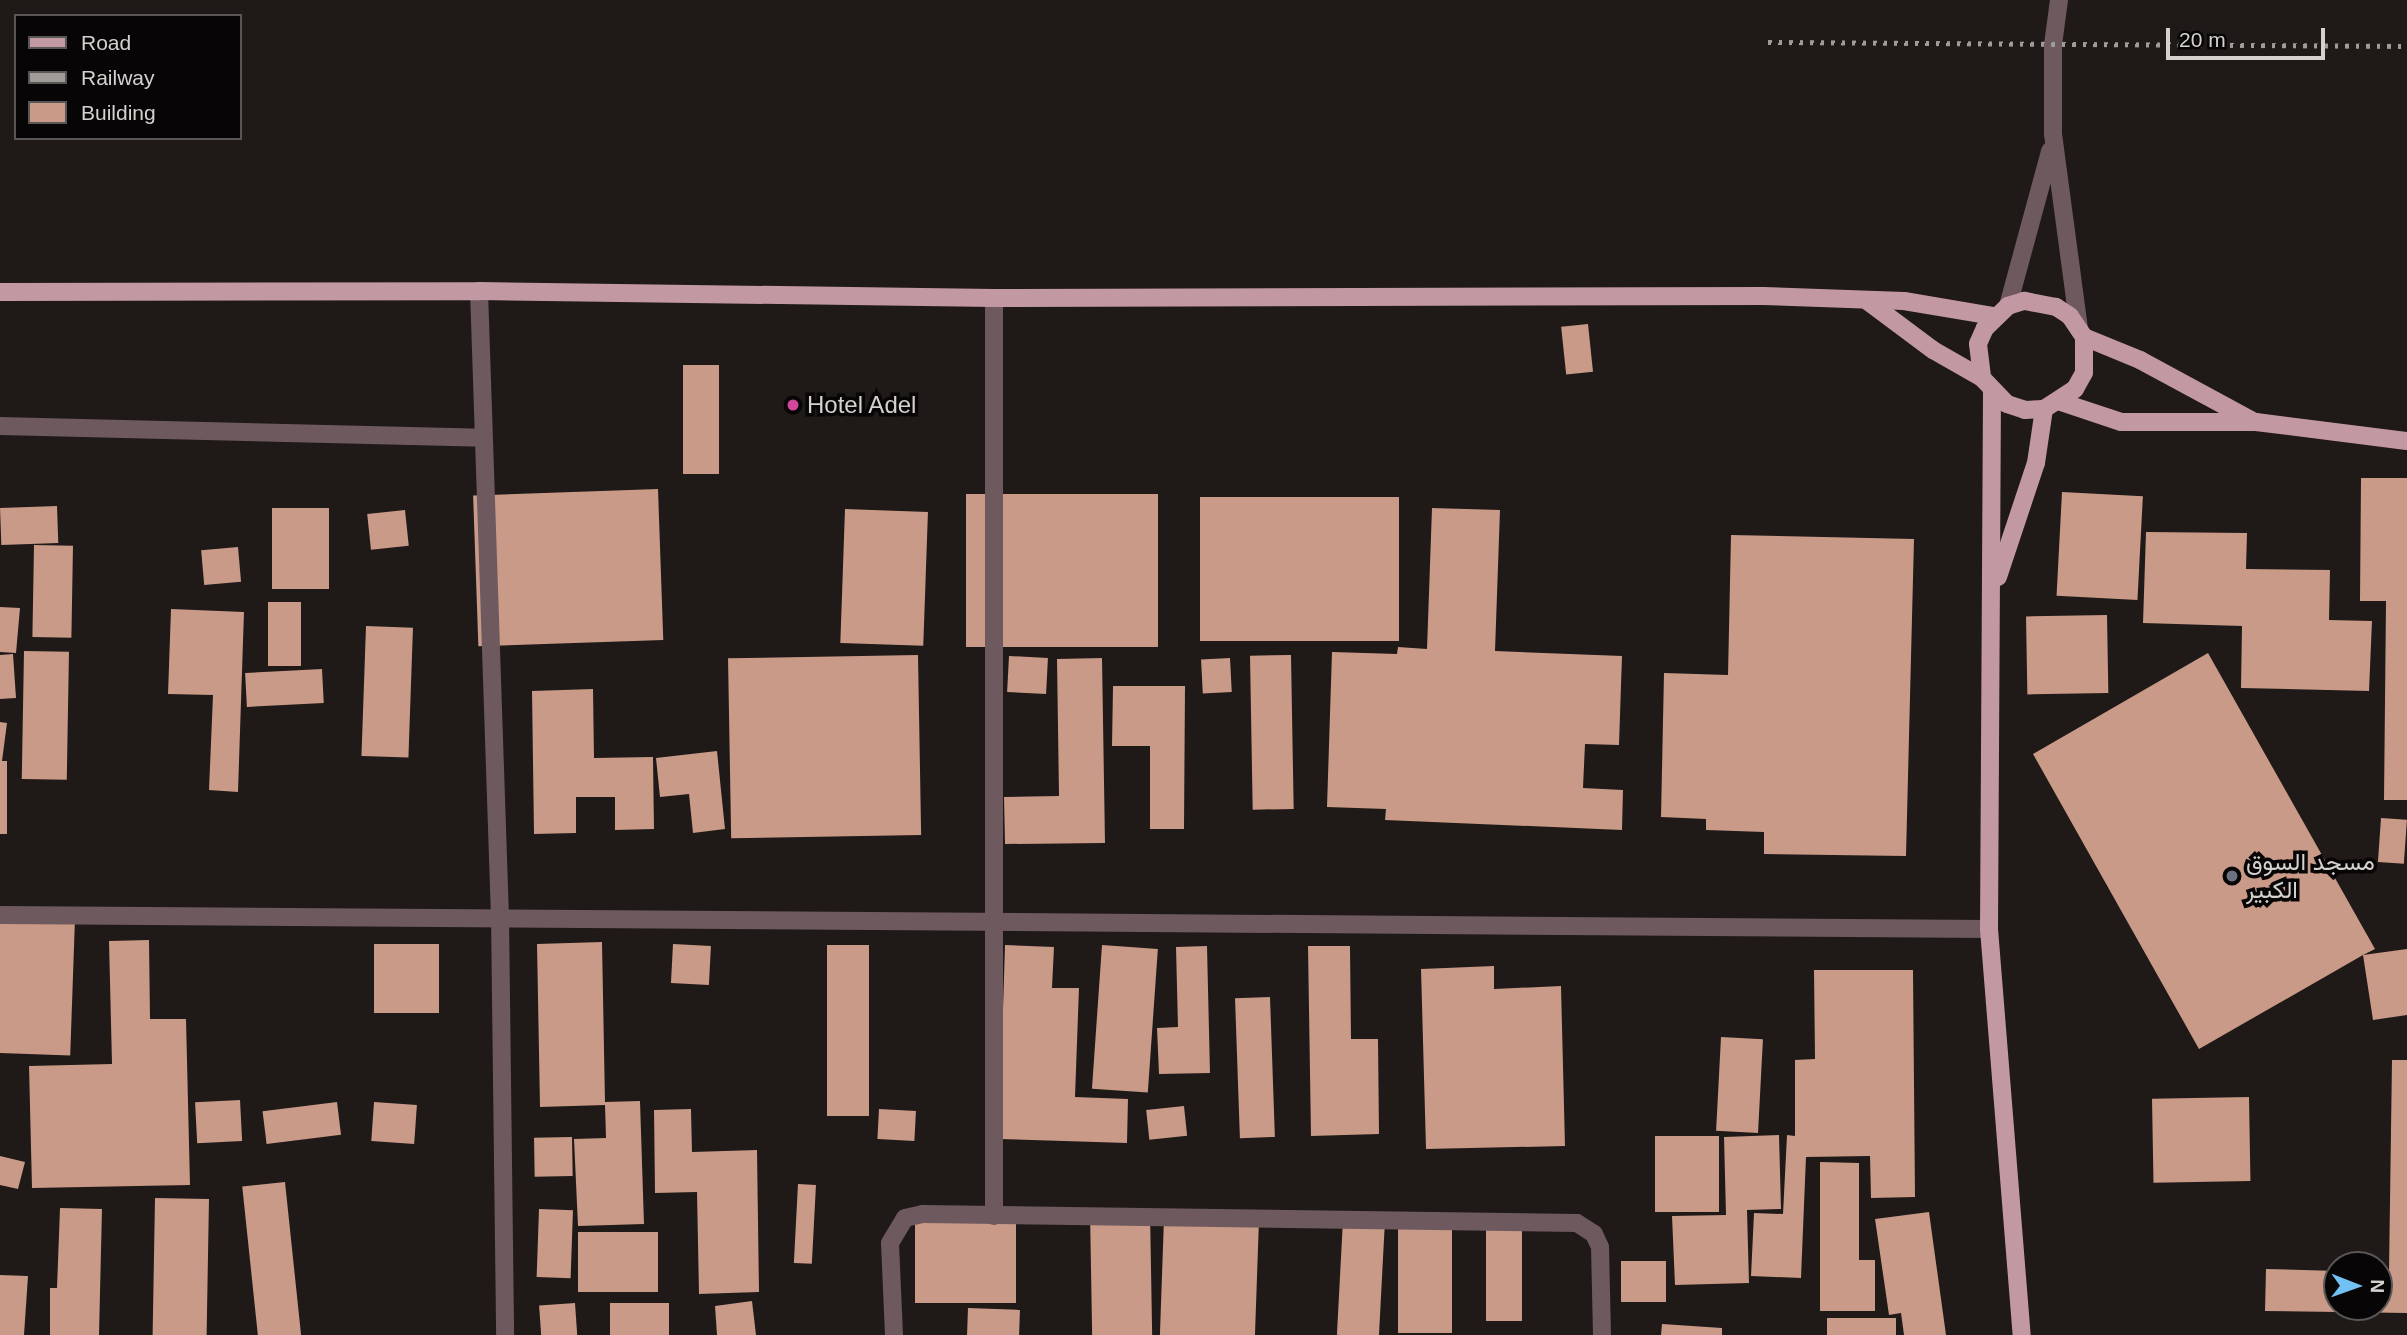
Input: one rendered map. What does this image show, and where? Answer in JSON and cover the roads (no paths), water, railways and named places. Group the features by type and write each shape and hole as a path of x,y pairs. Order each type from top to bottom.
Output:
{"main road":[{"path":"0,292 478,291 994,298 1763,296 1950,305 2001,311 2041,302 2070,316 2081,333 2084,373 2061,402 2044,409 2007,404 1992,393 1982,378 1978,344 2001,311"},
{"path":"1866,300 1933,351 1982,378"},
{"path":"2081,333 2140,360 2256,422"},
{"path":"1992,393 1989,456 1994,587 1988,757 1989,929 2022,1335"},
{"path":"2061,402 2121,422 2256,422 2407,441"},
{"path":"1994,587 2036,463 2044,409"}],"street":[{"path":"2059,0 2053,45 2053,134 2081,333"},
{"path":"2001,311 2053,134"},
{"path":"478,291 500,916 505,1335"},
{"path":"994,298 994,1216"},
{"path":"0,426 483,438"},
{"path":"0,915 500,916 992,924 1989,929"},
{"path":"894,1335 890,1243 900,1223 923,1214 1577,1223 1594,1234 1600,1247 1602,1335"}],"railway":[{"path":"1768,42 2407,46"}],"place":[{"name":"Hotel Adel","path":"793,405"},
{"name":"مسجد السوق الكبير","path":"2232,876"}]}
